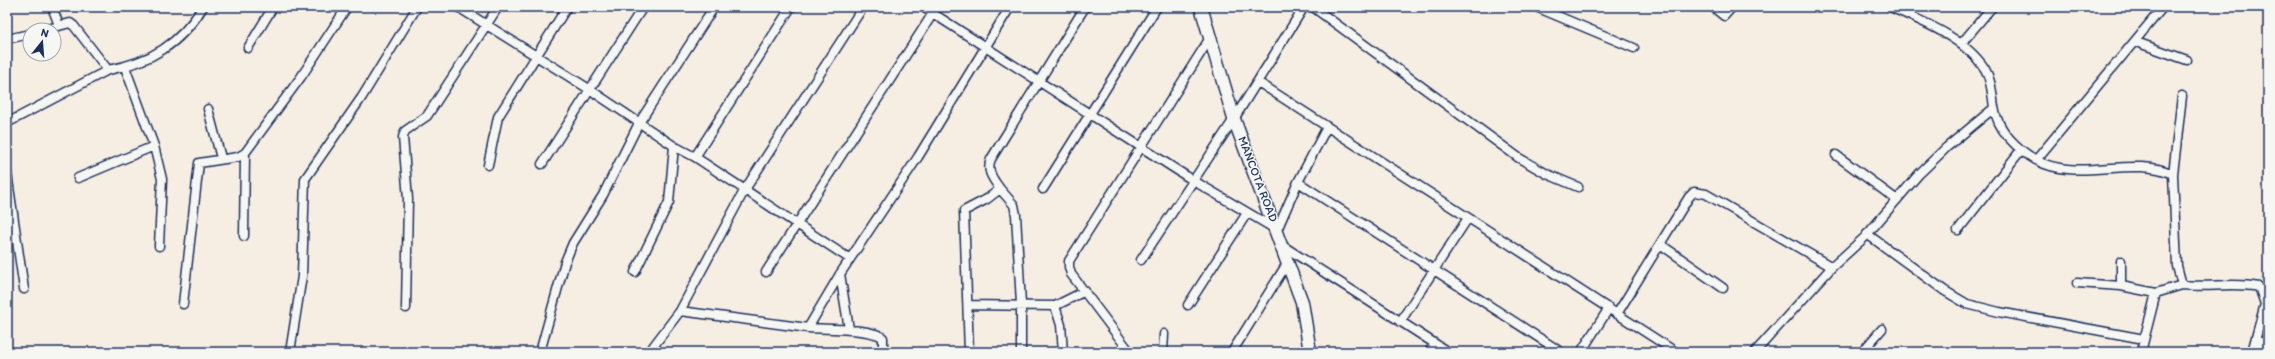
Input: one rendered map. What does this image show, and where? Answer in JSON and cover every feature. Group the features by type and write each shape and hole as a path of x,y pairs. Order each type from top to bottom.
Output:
{"main road":[{"name":"MANCOTA ROAD","path":"1201,7 1234,119 1277,230 1302,302 1308,350"}],"street":[{"path":"52,7 58,22"},
{"path":"7,123 108,70 126,67 169,47 185,31 203,7"},
{"path":"248,48 273,7"},
{"path":"183,304 198,163 221,158 238,157 245,153 301,77 347,7"},
{"path":"290,352 302,276 305,179 362,97 417,7"},
{"path":"458,7 589,89 674,146 695,157 744,192 850,259"},
{"path":"406,308 408,199 403,137 405,131 428,116 498,7"},
{"path":"488,165 498,117 567,7"},
{"path":"542,164 643,7"},
{"path":"540,352 565,262 573,243 603,195 639,123 714,7"},
{"path":"695,157 791,7"},
{"path":"649,352 680,311 744,192 863,7"},
{"path":"923,7 935,10 984,46 1088,114 1142,146 1194,181 1277,230 1298,182 1327,127"},
{"path":"808,328 840,274 918,157 984,46 1010,7"},
{"path":"1021,352 1021,304 1016,216 1014,205 1000,189 990,174 990,163 1085,7"},
{"path":"1043,189 1088,114 1156,7"},
{"path":"1141,260 1258,82 1304,7"},
{"path":"1313,7 1519,158 1547,174 1578,187"},
{"path":"1536,7 1634,48"},
{"path":"1713,7 1724,16 1732,7"},
{"path":"1890,7 1904,10 1961,44 1986,70 1991,83 1994,108 1998,124 2021,150 2036,160 2050,166 2064,169 2140,168 2173,174"},
{"path":"1961,44 1992,7"},
{"path":"2036,160 2136,42 2163,7"},
{"path":"766,272 935,10"},
{"path":"62,24 70,23 74,26 108,70"},
{"path":"7,39 22,36"},
{"path":"1130,352 1071,274 1068,267 1069,261 1210,38"},
{"path":"2136,42 2187,60"},
{"path":"126,67 154,146 162,179 159,246"},
{"path":"1258,82 1676,352"},
{"path":"2182,96 2173,174 2177,266 2182,285"},
{"path":"1755,352 1832,267 1867,234 1933,160 1994,108"},
{"path":"208,109 221,158"},
{"path":"78,178 154,146"},
{"path":"635,272 669,202 674,146"},
{"path":"1958,230 2021,150"},
{"path":"244,236 245,153"},
{"path":"1836,155 1897,200"},
{"path":"7,173 24,289"},
{"path":"1298,182 1561,352"},
{"path":"969,352 964,211 987,199 1000,189"},
{"path":"1617,314 1689,197 1694,192 1700,192 1832,267"},
{"path":"1188,305 1247,213"},
{"path":"1400,322 1432,270 1468,218"},
{"path":"1867,234 1945,291 1967,304 1999,312 2144,339"},
{"path":"1660,244 1723,288"},
{"path":"1282,246 1448,352"},
{"path":"2121,261 2121,286"},
{"path":"1232,352 1288,262"},
{"path":"840,274 849,330"},
{"path":"2077,283 2121,286 2156,293 2182,285 2198,287 2249,285 2259,287 2265,304 2252,352"},
{"path":"968,305 1021,304 1055,306 1085,291"},
{"path":"2141,352 2156,293"},
{"path":"1055,306 1061,325 1063,352"},
{"path":"1581,352 1609,308"},
{"path":"680,311 808,328 849,330 881,336 883,352"},
{"path":"1862,352 1882,329"},
{"path":"1163,352 1164,334"},
{"path":"2255,343 2268,341"},
{"path":"1429,352 1435,344"}]}
